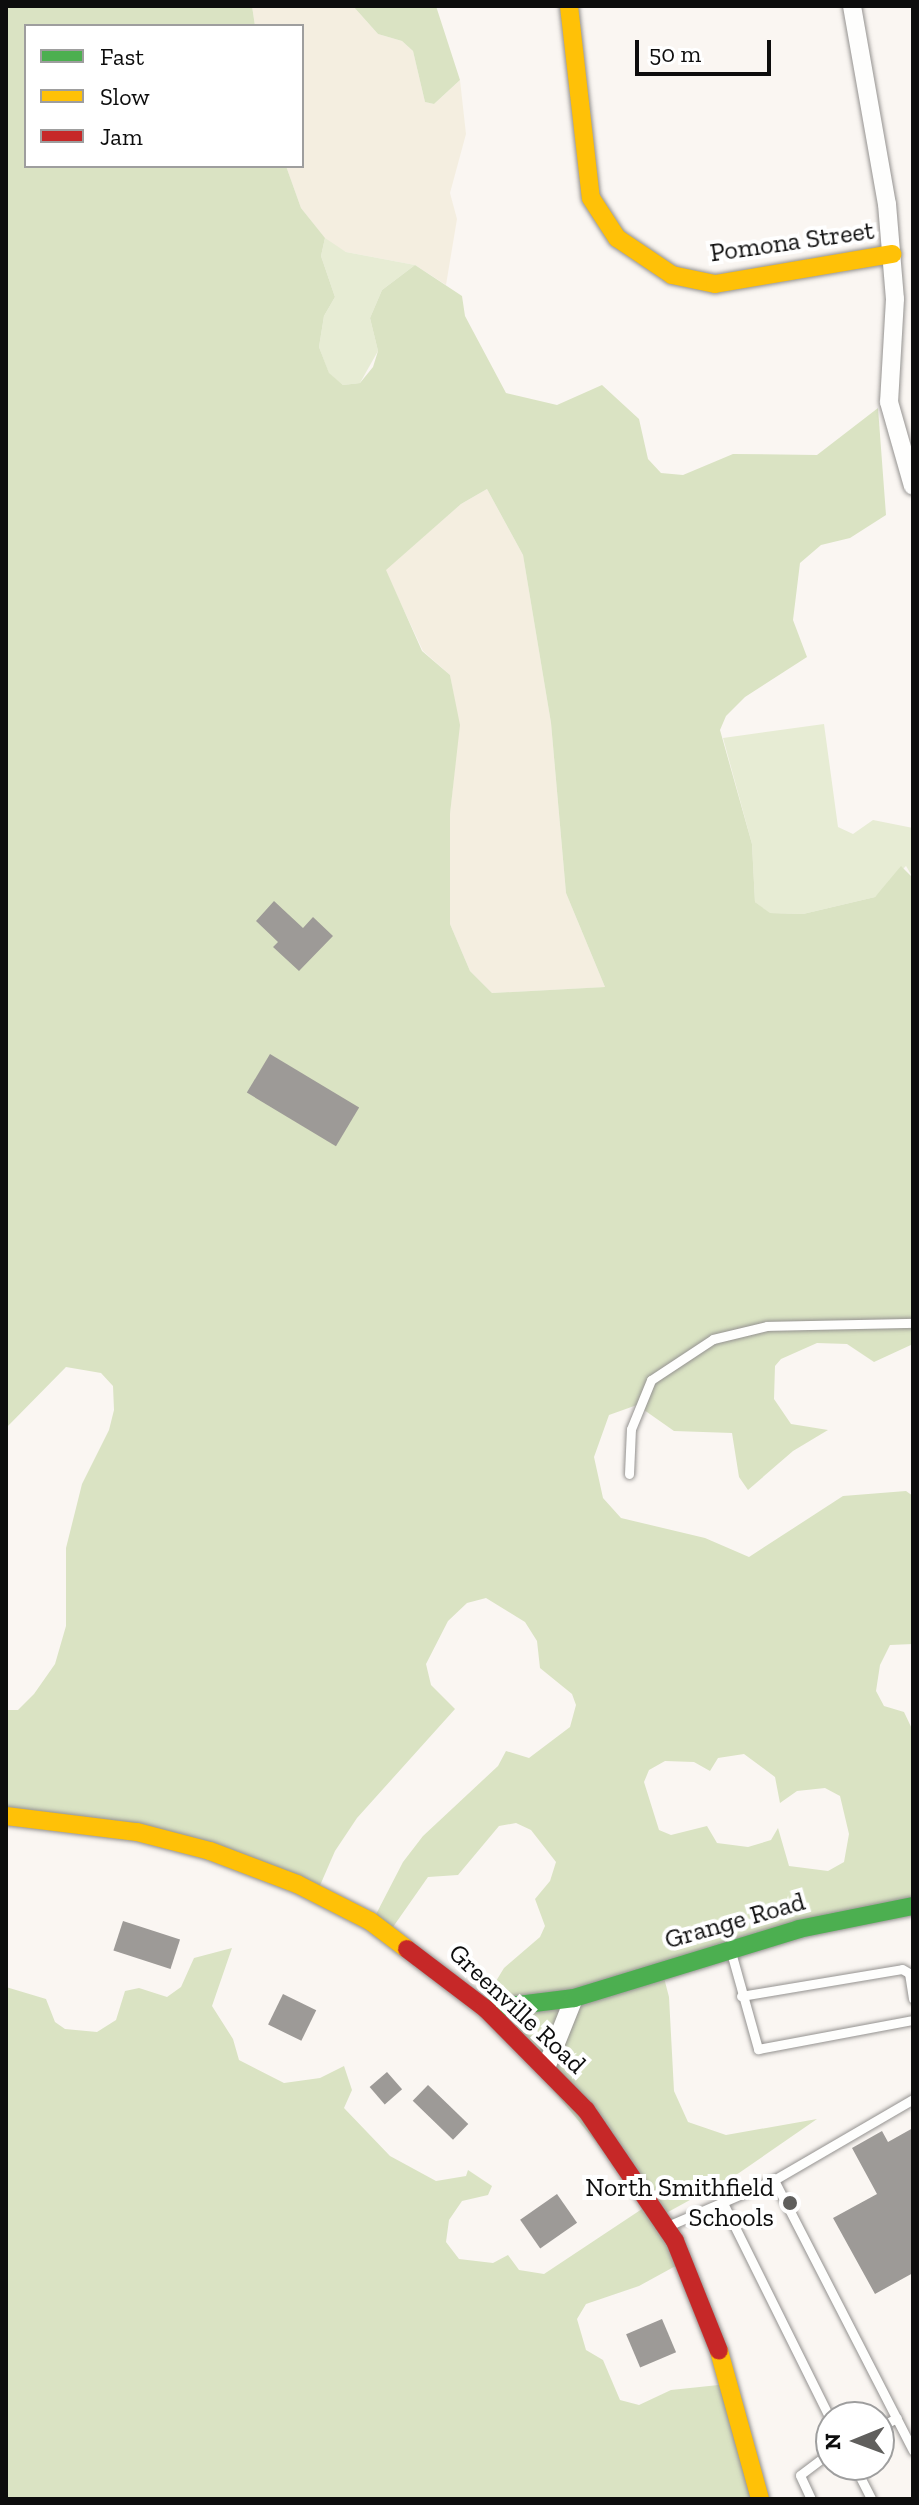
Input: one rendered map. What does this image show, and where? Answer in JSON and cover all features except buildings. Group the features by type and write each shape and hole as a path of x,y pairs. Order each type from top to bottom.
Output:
{"main road":[{"name":"Pomona Street","path":"569,6 577,118 591,198 617,238 672,275 715,284 892,254"},
{"name":"Greenville Road","path":"6,1816 137,1832 210,1851 297,1884 370,1921 486,2009 586,2110 667,2227 712,2325 760,2499"},
{"name":"Grange Road","path":"486,2009 574,1998 731,1949 913,1906"}],"street":[{"name":"Pomona Street","path":"852,6 892,254 895,299 889,402 913,486"},
{"path":"546,2068 574,1998"}],"lane":[{"path":"629,1474 631,1429 651,1380 713,1339 767,1326 913,1323"},
{"path":"731,1949 741,1996 758,2049 913,2020"},
{"path":"741,1996 902,1969 909,1973 913,1999"},
{"path":"667,2227 774,2180 913,2099"},
{"path":"774,2180 913,2450"},
{"path":"722,2201 821,2401"},
{"path":"811,2499 800,2475 815,2464"},
{"path":"862,2481 871,2499"}],"shaded area":[{"path":"252,6 353,6 378,34 402,41 413,51 425,102 434,104 460,80 466,134 450,193 457,219 446,285 415,265 346,252 327,241 301,208 287,168 304,168 304,24 255,24"},
{"path":"487,489 523,555 551,723 566,893 605,987 492,993 470,971 450,924 450,814 459,725 450,675 423,651 385,570 461,504"}],"green space":[{"path":"6,6 252,6 255,24 24,24 24,168 287,168 301,208 325,238 321,256 335,297 324,316 319,347 329,373 343,385 360,383 373,367 378,351 370,318 382,290 415,265 462,296 465,316 506,393 557,405 602,385 639,419 648,459 661,473 683,475 733,454 817,455 878,408 886,515 850,538 821,545 800,563 793,620 807,657 745,697 726,716 720,730 752,844 755,902 770,913 803,914 875,897 901,866 913,878 913,1344 874,1362 847,1344 817,1343 781,1359 775,1366 774,1399 791,1424 828,1430 793,1451 748,1490 739,1477 732,1433 674,1431 637,1405 609,1415 594,1457 603,1498 621,1518 705,1538 749,1557 843,1496 906,1491 913,1496 913,1644 890,1645 880,1665 876,1691 884,1706 904,1712 913,1731 913,1905 662,1970 669,1997 674,2091 688,2122 726,2135 817,2119 739,2173 659,2217 681,2263 639,2286 586,2304 577,2319 586,2350 603,2360 620,2400 639,2405 671,2390 728,2384 756,2499 6,2499 6,1987 46,1999 55,2022 65,2029 97,2032 116,2020 125,1991 139,1988 167,1997 181,1987 194,1958 232,1948 212,2006 233,2039 239,2060 284,2083 320,2078 344,2066 352,2090 344,2108 390,2156 436,2181 466,2176 468,2170 492,2186 488,2195 462,2201 449,2220 446,2242 459,2259 493,2263 508,2255 519,2270 544,2274 648,2205 482,2004 504,1968 540,1937 545,1926 535,1899 550,1881 556,1862 531,1830 516,1823 499,1826 458,1875 428,1877 393,1927 372,1922 403,1862 423,1836 498,1766 506,1751 529,1758 570,1727 576,1705 572,1694 540,1668 537,1641 525,1622 486,1598 467,1603 448,1621 426,1664 431,1685 455,1709 357,1818 335,1851 318,1890 213,1854 6,1817 6,1710 18,1710 34,1694 55,1664 66,1626 66,1548 82,1484 109,1430 114,1410 113,1386 101,1373 66,1367 6,1428","holes":["487,489 523,555 551,723 566,893 605,987 492,993 470,971 450,924 450,814 460,725 450,675 422,651 386,570 461,504","744,1754 775,1777 780,1803 797,1791 825,1788 840,1796 849,1834 844,1862 828,1871 789,1866 778,1828 771,1840 748,1847 717,1843 707,1826 671,1835 659,1830 644,1782 649,1770 665,1761 694,1762 710,1771 718,1758"]},
{"path":"353,6 436,6 460,80 434,104 425,102 413,51 402,41 378,34"},
{"path":"325,238 346,252 415,265 382,290 370,318 378,351 360,383 343,385 329,374 319,347 324,316 335,297 321,256"},
{"path":"824,724 838,827 853,834 873,820 913,828 913,878 906,866 875,897 803,914 769,913 755,902 752,844 723,738"}],"traffic: fast":[{"path":"486,2009 574,1998 799,1929 913,1906"}],"traffic: slow":[{"path":"569,6 591,198 617,238 672,275 715,284 892,254"},
{"path":"6,1816 137,1832 210,1851 297,1884 370,1921 407,1949"},
{"path":"719,2351 760,2499"}],"traffic: jam":[{"path":"407,1949 486,2009 586,2110 675,2241 719,2351"}],"place":[{"name":"North Smithfield Schools","path":"790,2203"}]}
